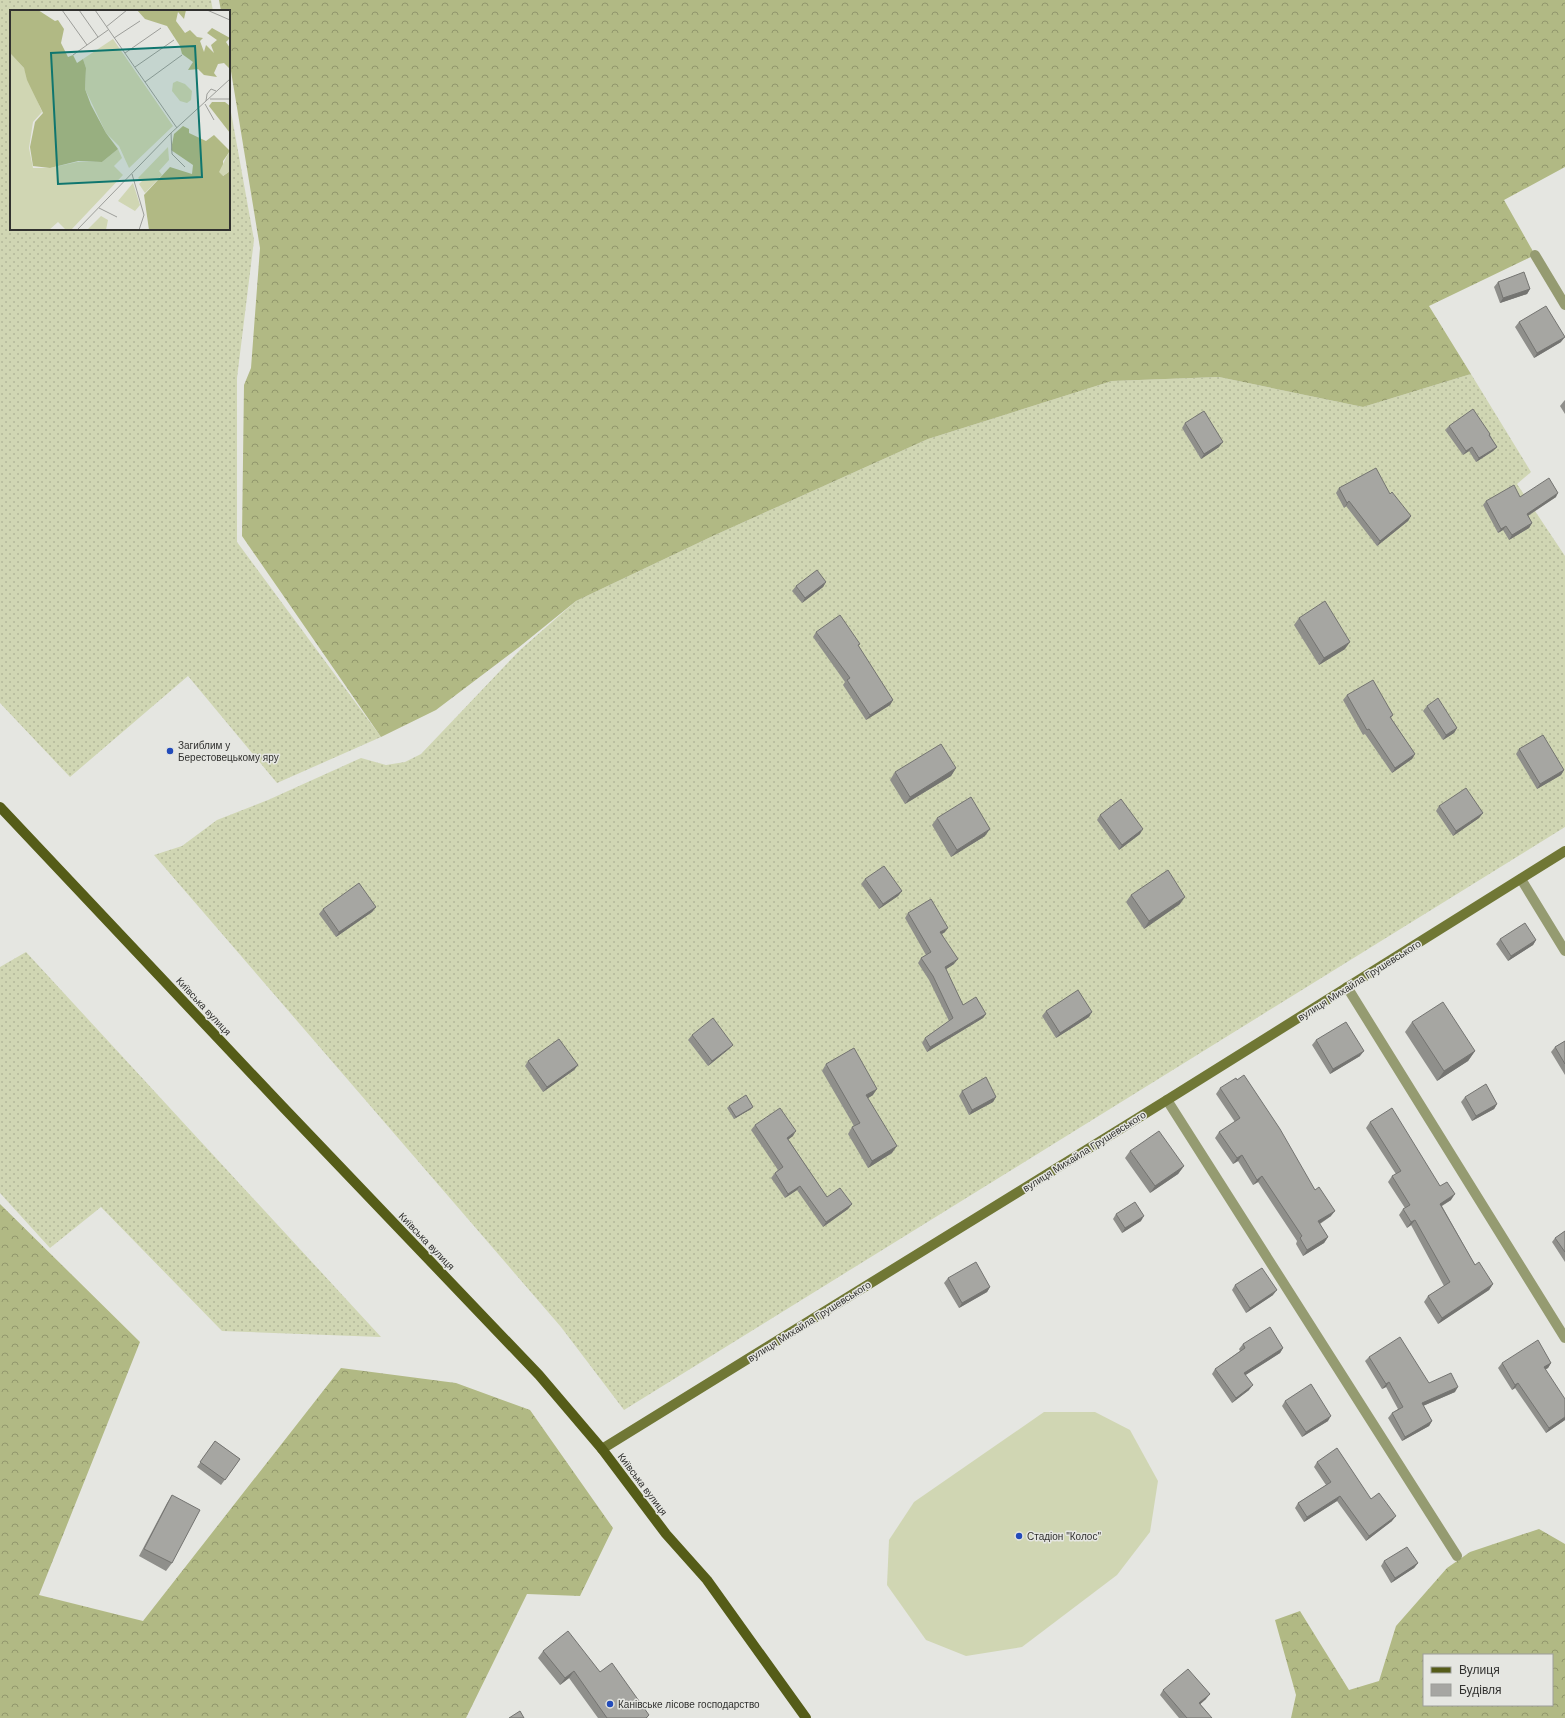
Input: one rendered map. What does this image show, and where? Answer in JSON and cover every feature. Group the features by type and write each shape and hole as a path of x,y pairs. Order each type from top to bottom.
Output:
{"main road":[{"name":"Київська вулиця","path":"0,807 282,1106 539,1375 602,1450 666,1534 707,1580 806,1718"}],"street":[{"path":"1535,255 1565,305"},
{"name":"вулиця Михайла Грушевського","path":"602,1450 1167,1100 1565,851"},
{"path":"1521,879 1565,951"},
{"path":"1347,987 1565,1338"},
{"path":"1167,1100 1457,1556"}],"green space":[{"path":"0,0 211,0 213,10 10,10 10,230 230,230 230,107 254,240 237,378 237,542 381,737 277,783 188,676 70,777 0,703"},
{"path":"219,0 1565,0 1565,167 1504,200 1535,255 1429,306 1471,374 1363,407 1219,377 1112,381 928,439 715,535 576,601 518,648 436,710 381,737 242,536 244,385 251,368 260,248 230,65 230,10 221,10"},
{"path":"1471,374 1531,472 1517,484 1565,556 1565,827 624,1410 561,1327 154,855 182,846 217,820 268,800 361,758 386,765 405,762 421,754 520,650 576,601 715,535 928,439 1112,381 1219,377 1363,407"},
{"path":"26,952 381,1337 222,1331 101,1207 50,1248 0,1193 0,967"},
{"path":"0,1204 140,1342 39,1595 143,1621 341,1368 456,1383 530,1410 613,1528 580,1596 527,1594 466,1718 0,1718"},
{"name":"Стадіон \"Колос\"","path":"1044,1412 1095,1412 1130,1430 1158,1481 1150,1532 1117,1575 1022,1647 966,1656 926,1640 887,1585 889,1540 914,1502"},
{"path":"1539,1529 1565,1544 1565,1718 1291,1718 1296,1695 1275,1620 1300,1611 1349,1690 1379,1681 1396,1626 1447,1568 1470,1552"}],"building":[{"path":"1524,272 1530,289 1503,298 1498,282"},
{"path":"1546,306 1565,337 1537,353 1519,322"},
{"path":"1473,409 1497,447 1479,458 1472,447 1466,451 1449,426"},
{"path":"1204,411 1223,442 1204,454 1185,423"},
{"path":"1376,468 1390,494 1392,492 1411,516 1380,541 1349,501 1347,503 1339,488"},
{"path":"1549,478 1558,493 1527,514 1532,523 1512,535 1506,526 1501,529 1486,501 1514,485 1520,497"},
{"path":"817,570 826,582 805,598 796,586"},
{"path":"1325,601 1350,642 1324,658 1299,618"},
{"path":"840,615 860,644 858,645 893,700 870,715 847,680 850,678 816,632"},
{"path":"1373,680 1393,715 1390,717 1415,754 1395,768 1369,729 1367,730 1347,695"},
{"path":"1438,698 1457,728 1446,735 1427,706"},
{"path":"1543,735 1564,770 1540,784 1519,749"},
{"path":"941,744 956,768 910,797 895,772"},
{"path":"1466,788 1483,813 1456,831 1439,806"},
{"path":"971,797 990,829 957,850 937,818"},
{"path":"1121,799 1143,829 1122,845 1100,815"},
{"path":"884,866 902,891 883,904 865,879"},
{"path":"1168,870 1185,897 1149,921 1131,895"},
{"path":"359,883 376,907 339,932 323,909"},
{"path":"931,899 948,928 940,932 958,959 945,967 963,1005 976,997 986,1014 930,1047 925,1038 953,1018 933,976 921,958 931,952 908,913"},
{"path":"1525,923 1536,940 1511,956 1500,939"},
{"path":"1078,990 1092,1012 1060,1033 1046,1011"},
{"path":"1443,1002 1475,1051 1444,1071 1412,1022"},
{"path":"713,1018 733,1045 712,1061 692,1035"},
{"path":"1346,1022 1364,1051 1333,1069 1316,1040"},
{"path":"559,1039 578,1065 547,1087 528,1061"},
{"path":"1565,1041 1565,1064 1555,1047"},
{"path":"854,1048 877,1089 866,1095 897,1146 872,1161 852,1127 860,1123 826,1064"},
{"path":"1244,1075 1280,1129 1315,1190 1319,1187 1335,1211 1318,1221 1328,1237 1307,1250 1300,1238 1302,1236 1262,1176 1257,1180 1242,1155 1237,1158 1219,1132 1240,1118 1220,1088"},
{"path":"986,1077 996,1097 972,1110 962,1091"},
{"path":"1486,1084 1497,1104 1476,1116 1465,1097"},
{"path":"746,1095 753,1107 736,1117 729,1106"},
{"path":"780,1108 796,1131 787,1138 827,1197 840,1188 852,1204 826,1222 800,1186 788,1194 775,1173 783,1167 755,1125"},
{"path":"1392,1108 1440,1186 1447,1182 1455,1194 1440,1204 1475,1265 1479,1262 1493,1284 1442,1318 1428,1296 1450,1282 1415,1220 1411,1222 1403,1209 1410,1205 1392,1176 1401,1171 1370,1122"},
{"path":"1159,1131 1184,1166 1155,1186 1130,1151"},
{"path":"1135,1202 1144,1216 1125,1228 1116,1214"},
{"path":"1565,1231 1565,1252 1555,1238"},
{"path":"976,1262 990,1287 962,1303 948,1278"},
{"path":"1262,1268 1277,1290 1250,1308 1235,1285"},
{"path":"1270,1327 1283,1348 1244,1373 1253,1385 1236,1398 1215,1369 1245,1348 1243,1344"},
{"path":"1400,1337 1429,1383 1451,1373 1458,1387 1422,1403 1432,1421 1405,1437 1392,1413 1403,1407 1389,1382 1386,1384 1369,1357"},
{"path":"1538,1340 1551,1363 1544,1367 1565,1399 1565,1417 1549,1428 1518,1383 1515,1385 1502,1363"},
{"path":"1311,1384 1331,1416 1306,1432 1285,1401"},
{"path":"215,1441 240,1459 225,1480 200,1462"},
{"path":"1337,1448 1371,1499 1379,1493 1396,1516 1369,1536 1340,1496 1307,1517 1298,1503 1331,1482 1317,1462"},
{"path":"172,1495 200,1510 172,1563 144,1549"},
{"path":"1407,1547 1418,1563 1395,1578 1384,1561"},
{"path":"568,1631 600,1672 612,1663 649,1715 646,1718 607,1718 574,1671 565,1678 543,1651"},
{"path":"1188,1669 1210,1694 1199,1703 1212,1718 1187,1718 1163,1690"},
{"path":"520,1711 524,1718 509,1718"}],"place":[{"name":"Загиблим у Берестовецькому яру","path":"170,751"},
{"name":"Стадіон \"Колос\"","path":"1019,1536"},
{"name":"Канівське лісове господарство","path":"610,1704"}]}
